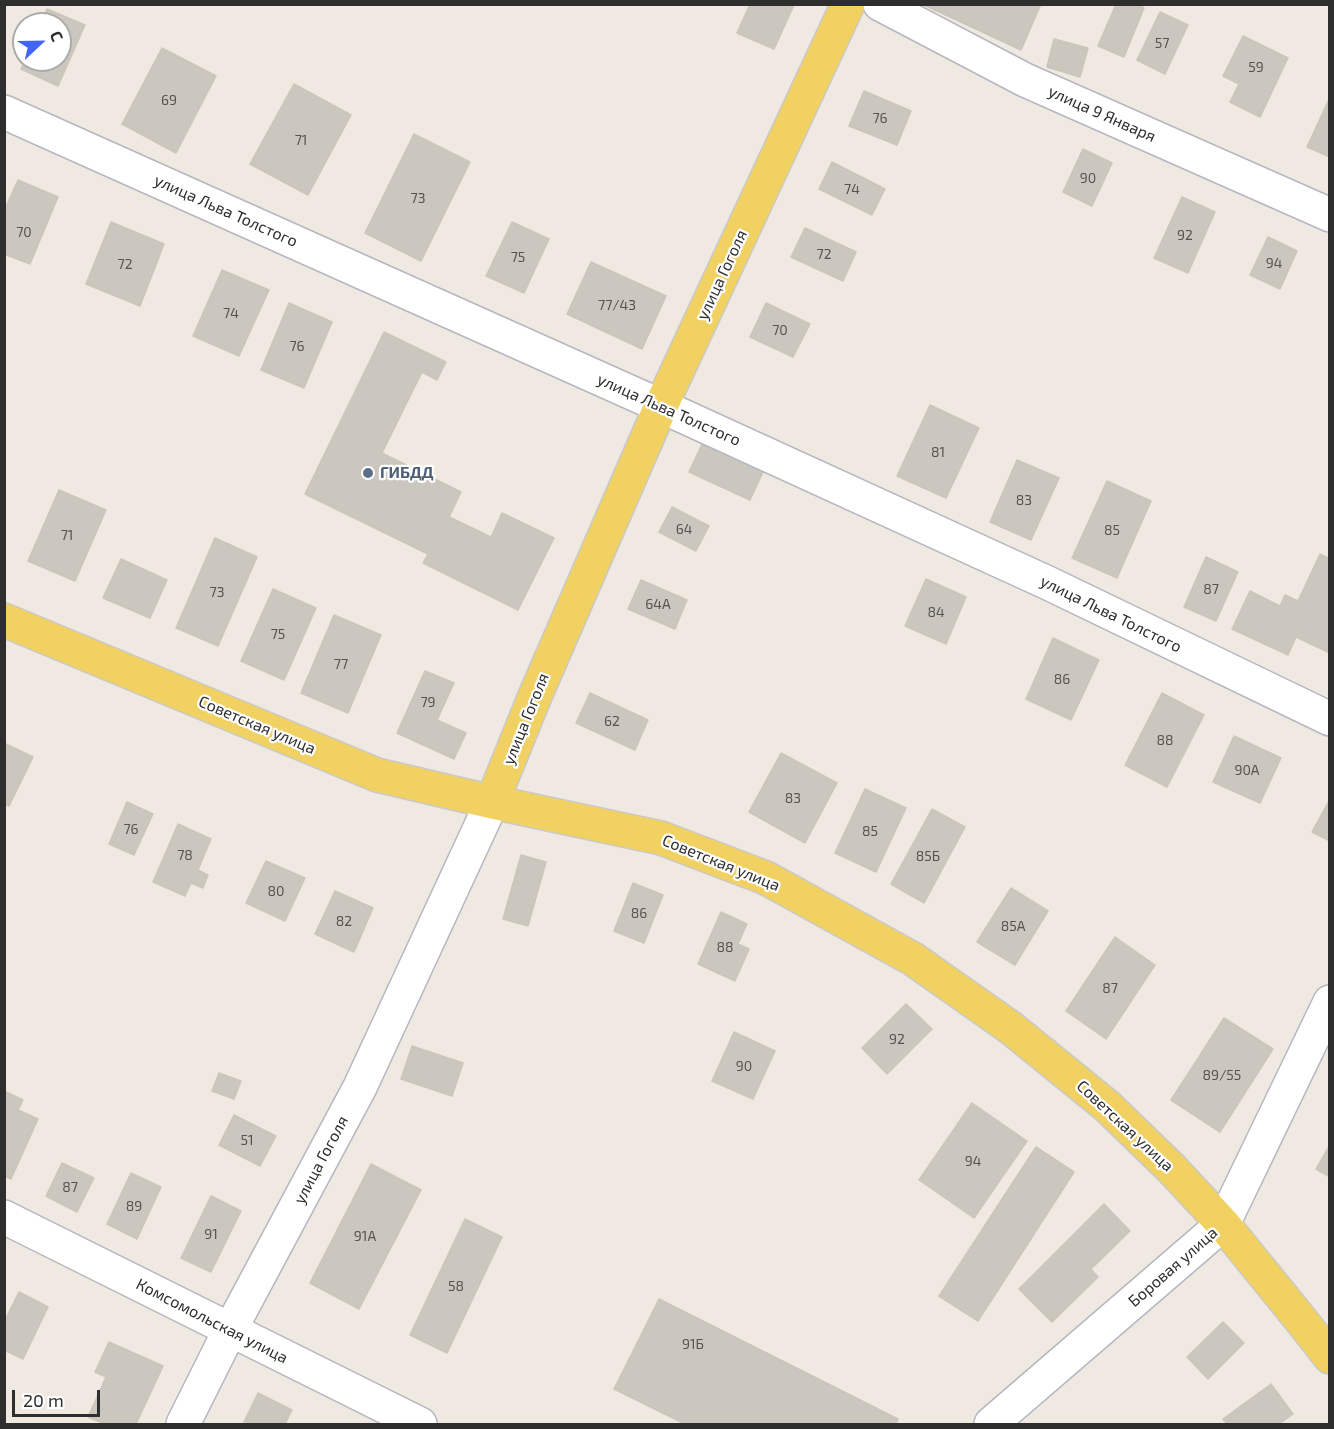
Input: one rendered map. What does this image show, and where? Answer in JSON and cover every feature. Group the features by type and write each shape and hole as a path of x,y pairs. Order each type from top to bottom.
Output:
{"main road":[{"name":"улица Гоголя","path":"492,802 535,696 661,406 848,4"},
{"name":"Советская улица","path":"4,620 377,775 662,838 766,878 913,959 1011,1028 1107,1106 1172,1169 1222,1224 1329,1357"}],"street":[{"name":"улица 9 Января","path":"880,4 1025,80 1329,215"},
{"name":"улица Льва Толстого","path":"4,112 661,406 1048,584 1329,718"},
{"name":"улица Гоголя","path":"183,1425 230,1330 360,1087 492,802"},
{"name":"Боровая улица","path":"991,1425 1222,1224 1329,1002"},
{"name":"Комсомольская улица","path":"4,1217 420,1425"}],"building":[{"path":"750,4 794,5 774,49 737,33"},
{"path":"922,4 1041,4 1021,50"},
{"path":"1116,4 1136,4 1144,8 1124,57 1098,46"},
{"path":"1160,12 1188,25 1165,74 1137,60"},
{"path":"72,20 85,25 72,54"},
{"path":"1243,36 1288,58 1260,117 1230,102 1239,84 1223,76"},
{"path":"1054,39 1088,48 1080,77 1047,67"},
{"path":"162,48 216,76 176,153 122,124"},
{"path":"28,72 64,72 58,86"},
{"path":"294,84 351,115 308,195 250,164"},
{"path":"864,91 911,111 897,145 849,126"},
{"path":"1330,97 1330,157 1307,147"},
{"path":"414,134 470,162 421,261 365,233"},
{"path":"1083,149 1112,163 1092,206 1063,192"},
{"path":"832,162 885,189 872,215 819,189"},
{"path":"18,180 58,197 30,264 4,254 4,211"},
{"path":"1182,197 1215,212 1188,273 1154,258"},
{"path":"111,222 164,244 140,306 86,284"},
{"path":"512,222 549,239 524,293 486,276"},
{"path":"805,228 856,252 843,281 791,257"},
{"path":"1268,237 1297,251 1280,289 1250,275"},
{"path":"591,262 666,296 642,349 567,314"},
{"path":"222,270 269,290 239,356 193,336"},
{"path":"289,303 332,322 304,388 261,370"},
{"path":"766,303 810,324 793,357 750,337"},
{"name":"ГИБДД","path":"384,332 446,362 437,380 422,372 382,453 461,492 449,517 491,537 502,513 554,538 518,610 423,563 428,554 305,494"},
{"path":"930,405 979,428 946,498 897,476"},
{"path":"703,442 764,470 750,500 689,472"},
{"path":"1017,460 1059,478 1031,540 990,522"},
{"path":"1107,481 1151,501 1117,578 1072,558"},
{"path":"59,490 106,510 75,581 28,561"},
{"path":"672,507 709,526 696,551 659,532"},
{"path":"215,538 257,557 218,646 176,628"},
{"path":"1320,554 1330,559 1330,653 1296,637 1288,655 1232,629 1250,591 1280,606 1285,595 1298,601"},
{"path":"1206,557 1238,572 1216,621 1184,607"},
{"path":"121,559 167,580 150,618 103,598"},
{"path":"926,579 966,597 946,644 905,626"},
{"path":"641,580 687,600 675,629 628,609"},
{"path":"273,589 316,608 284,680 241,661"},
{"path":"334,615 381,635 348,713 301,693"},
{"path":"1053,638 1099,660 1071,720 1026,699"},
{"path":"425,671 454,683 437,720 466,733 454,759 397,733"},
{"path":"590,693 648,720 635,750 576,723"},
{"path":"1162,693 1204,715 1167,787 1125,765"},
{"path":"1234,736 1281,758 1260,803 1213,782"},
{"path":"6,744 33,757 9,806 4,804 4,748"},
{"path":"781,753 837,783 805,843 749,812"},
{"path":"865,789 906,808 876,872 835,853"},
{"path":"1330,799 1330,841 1312,832"},
{"path":"127,802 153,814 134,855 109,844"},
{"path":"932,809 965,827 924,903 891,884"},
{"path":"178,824 211,839 198,870 208,875 203,888 191,883 185,896 153,882"},
{"path":"521,855 546,862 528,926 503,919"},
{"path":"266,861 305,878 285,921 246,903"},
{"path":"633,883 663,895 644,943 614,931"},
{"path":"1011,888 1048,911 1015,965 977,942"},
{"path":"335,891 373,908 354,952 315,934"},
{"path":"721,912 747,924 738,944 749,949 735,981 698,964"},
{"path":"1115,937 1155,965 1106,1039 1066,1011"},
{"path":"906,1004 932,1029 887,1074 862,1048"},
{"path":"1224,1018 1273,1049 1220,1132 1171,1100"},
{"path":"734,1032 775,1051 753,1099 712,1081"},
{"path":"412,1046 463,1063 452,1096 401,1079"},
{"path":"219,1073 241,1081 234,1099 212,1091"},
{"path":"4,1091 23,1100 18,1110 38,1119 11,1179 4,1176"},
{"path":"972,1103 1027,1141 974,1218 919,1180"},
{"path":"234,1115 276,1136 260,1166 219,1145"},
{"path":"1330,1145 1330,1177 1316,1169"},
{"path":"1036,1147 1074,1172 978,1321 939,1296"},
{"path":"62,1163 94,1178 77,1212 46,1196"},
{"path":"371,1164 421,1190 359,1309 310,1283"},
{"path":"131,1173 161,1187 137,1239 107,1224"},
{"path":"211,1196 241,1211 211,1272 181,1258"},
{"path":"1104,1204 1130,1231 1091,1269 1098,1277 1052,1322 1019,1289"},
{"path":"465,1219 502,1237 447,1353 410,1335"},
{"path":"19,1292 48,1307 23,1359 4,1350 4,1322"},
{"path":"659,1299 898,1419 896,1424 685,1424 614,1389"},
{"path":"1223,1322 1244,1343 1208,1379 1187,1357"},
{"path":"109,1342 163,1366 136,1424 105,1424 88,1417 106,1377 95,1372"},
{"path":"1271,1384 1293,1414 1279,1424 1227,1424 1223,1419"},
{"path":"258,1393 292,1410 285,1424 243,1424"}],"place":[{"name":"ГИБДД","path":"368,473"}]}
